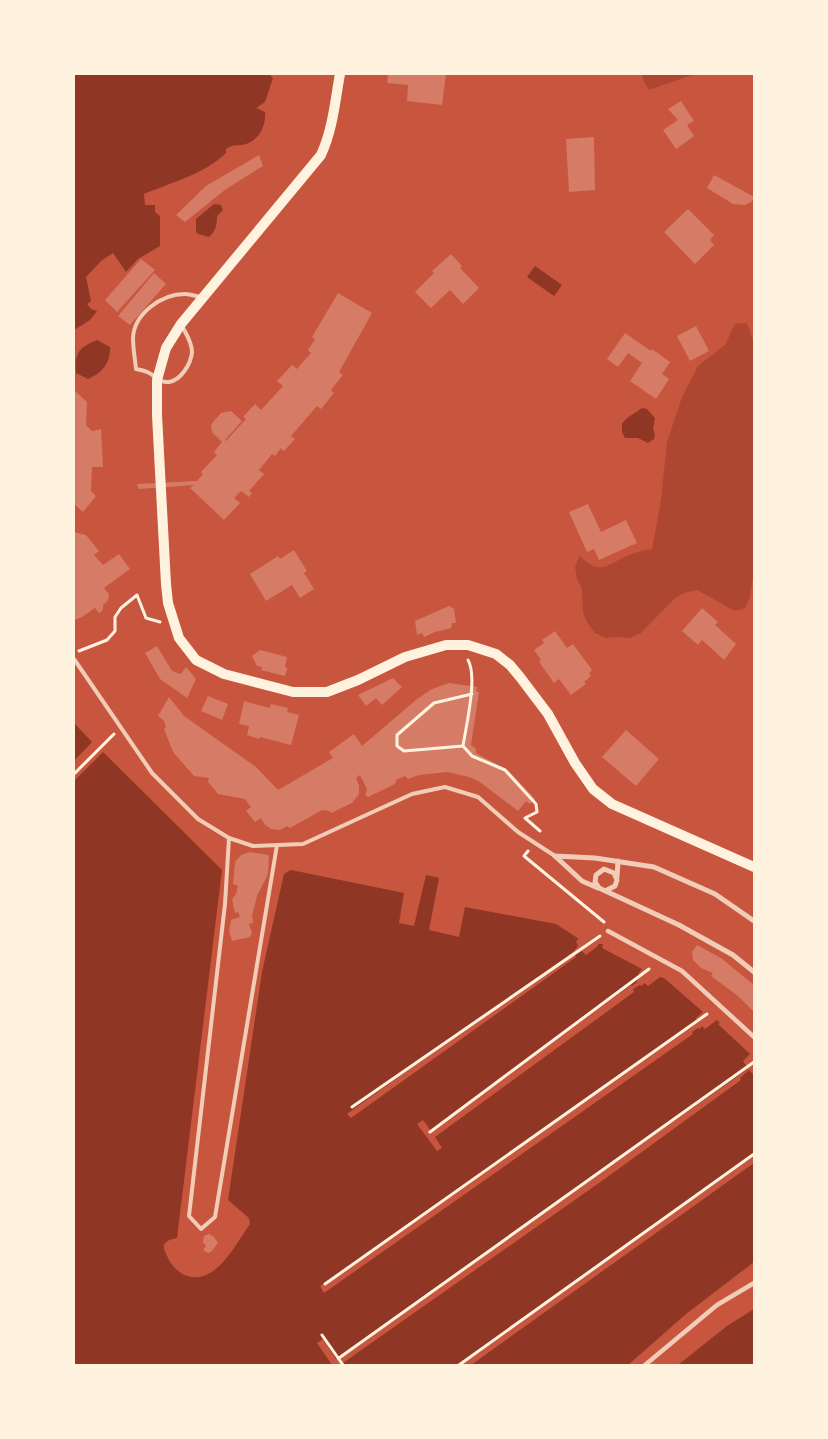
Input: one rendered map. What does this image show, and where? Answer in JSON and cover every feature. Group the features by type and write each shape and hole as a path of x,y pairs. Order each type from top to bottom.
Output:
{"main road":[{"path":"340,74 332,122 327,142 321,155 181,324 166,348 157,380 158,423 168,603 179,638 196,660 224,674 293,692 327,692 422,651 446,645 468,645 496,654 510,665 548,714 575,764 593,789 612,804 754,867"}],"street":[{"path":"555,856 617,861 654,867 715,894 754,921"},
{"path":"555,856 582,881 679,925 733,956 754,972"},
{"path":"603,890 595,882 596,875 606,860"},
{"path":"603,890 614,886 617,880 617,861"},
{"path":"596,875 601,870 608,869 614,873 617,880"},
{"path":"608,931 682,971 754,1036"},
{"path":"645,1365 717,1305 754,1283"}],"lane":[{"path":"181,324 190,341 192,352 182,376 168,382 157,380 152,375 136,369 133,338 136,324 149,307 165,298 184,294 202,298"},
{"path":"74,660 152,773 198,819 229,838 253,846 303,844 412,794 445,787 478,798 518,832 555,856"},
{"path":"229,838 225,904 189,1216 201,1229 215,1217 277,845"}],"path":[{"path":"74,653 107,640 114,631 115,617 121,608 137,595 146,618 158,622"},
{"path":"463,746 472,694 471,666"},
{"path":"463,746 404,751 398,746 397,735 434,703 472,694"},
{"path":"74,774 121,727"},
{"path":"463,746 472,756 505,770 536,804 537,812 525,818"},
{"path":"352,1107 608,931"},
{"path":"430,1132 649,969"},
{"path":"325,1284 706,1014"},
{"path":"339,1358 754,1062"},
{"path":"459,1365 754,1154"},
{"path":"322,1335 343,1365"}],"shaded area":[{"path":"74,74 269,74 273,78 265,102 256,108 265,112 265,118 262,129 256,138 247,144 229,147 226,149 226,153 217,161 187,177 144,194 145,205 155,205 155,212 160,216 160,246 138,259 126,272 113,253 101,261 86,277 91,301 87,304 91,309 97,311 90,320 74,330"},
{"path":"642,74 695,74 649,90"},
{"path":"214,204 221,205 223,210 217,216 215,230 209,237 198,234 196,232 196,219"},
{"path":"535,266 562,285 554,296 527,277"},
{"path":"747,323 754,343 754,570 750,598 745,608 735,611 697,590 684,593 674,599 641,633 630,638 606,638 595,633 583,613 582,589 577,579 575,567 579,557 593,566 604,567 629,555 652,549 661,500 667,442 682,397 698,366 725,345 735,324"},
{"path":"97,340 110,347 109,358 102,370 88,379 76,373 77,356 86,345"},
{"path":"642,408 647,409 655,418 653,428 654,439 648,443 638,438 625,438 622,432 624,421"},
{"path":"74,723 92,742 74,761"},
{"path":"103,752 222,870 177,1238 168,1241 164,1246 170,1262 183,1274 195,1277 208,1274 214,1270 231,1252 250,1224 249,1218 228,1200 262,972 284,874 291,870 404,893 399,923 414,926 426,875 439,878 429,930 459,937 465,907 556,924 579,939 576,941 578,946 573,952 347,1114 351,1118 582,951 586,955 598,944 603,944 602,948 642,969 639,973 640,977 632,986 431,1131 423,1120 417,1124 437,1151 442,1148 435,1137 634,992 633,989 640,985 642,986 644,983 648,986 660,977 664,978 703,1012 696,1018 698,1021 690,1028 688,1027 320,1286 324,1293 693,1034 692,1032 698,1028 700,1029 702,1026 705,1029 717,1020 720,1023 718,1024 750,1054 743,1061 748,1069 336,1359 323,1339 317,1343 332,1365 74,1365 74,781"},
{"path":"749,1070 754,1075 754,1156 460,1365 340,1365 606,1178 741,1080 740,1078"},
{"path":"754,1163 754,1262 686,1314 628,1365 471,1365"},
{"path":"754,1309 754,1365 678,1365 727,1326"}],"building":[{"path":"388,74 446,74 442,105 407,101 408,85 387,83"},
{"path":"681,101 694,121 687,125 694,136 676,149 663,130 678,120 668,109"},
{"path":"594,137 595,190 569,192 566,139"},
{"path":"259,155 263,166 226,189 185,222 176,215 206,186"},
{"path":"714,175 754,198 745,205 733,204 707,188"},
{"path":"688,209 714,235 710,240 714,245 695,264 664,232"},
{"path":"451,254 462,266 460,268 479,288 463,304 450,290 431,308 415,292 434,273 432,271"},
{"path":"141,259 155,270 117,312 105,300"},
{"path":"154,273 166,284 130,325 118,316"},
{"path":"338,293 372,313 339,372 343,375 331,390 334,393 321,409 317,406 291,436 295,439 284,451 281,448 275,456 272,454 259,470 264,474 249,491 252,493 249,497 241,491 234,498 240,503 224,520 190,488 194,485 139,489 137,484 197,481 203,474 201,472 217,455 214,452 222,442 212,432 211,426 213,422 221,413 231,411 242,421 226,441 246,419 243,417 255,404 261,410 283,386 277,381 292,365 297,369 311,353 308,350 315,339 312,337"},
{"path":"696,326 709,351 690,361 677,336"},
{"path":"625,333 670,362 662,374 669,379 656,399 630,381 642,363 628,353 618,367 607,359"},
{"path":"74,390 87,402 86,425 92,431 101,429 103,467 92,467 91,491 96,496 83,512 74,504"},
{"path":"588,504 601,532 626,520 637,543 599,560 594,549 587,552 569,512"},
{"path":"74,532 86,535 99,551 94,555 103,565 119,554 130,569 104,588 109,594 108,600 103,605 101,612 99,613 95,608 74,620"},
{"path":"294,550 307,571 304,573 314,589 300,598 292,585 266,601 250,574 278,556 280,559"},
{"path":"449,606 454,609 456,623 452,623 451,628 424,637 422,633 417,635 415,621"},
{"path":"702,608 718,622 715,625 736,644 724,660 702,640 698,645 682,631"},
{"path":"555,631 567,648 573,644 592,670 589,673 591,676 584,682 586,684 571,695 559,679 554,683 539,662 541,660 534,650 544,643 542,640"},
{"path":"157,646 172,671 181,674 186,667 196,679 187,698 160,679 145,653"},
{"path":"260,650 287,657 285,676 261,670 262,667 257,666 252,656"},
{"path":"393,678 402,687 382,705 376,698 366,706 358,695"},
{"path":"449,683 477,687 476,691 479,692 471,745 476,749 476,753 508,770 535,799 530,804 526,801 518,811 480,782 469,777 447,772 419,775 408,779 405,776 396,780 395,784 368,797 365,795 367,789 360,775 356,778 359,794 352,803 331,813 322,810 290,828 287,826 280,830 271,829 265,825 261,818 255,822 246,811 251,807 245,799 218,794 208,782 209,778 194,776 173,752 164,729 166,727 164,721 158,716 169,697 184,716 256,767 278,790 333,758 329,752 354,734 362,746 417,699 432,689"},
{"path":"208,696 228,704 222,720 201,711"},
{"path":"244,701 270,708 271,704 288,708 287,712 299,715 291,745 247,735 249,726 239,724"},
{"path":"626,730 659,759 636,786 602,757"},
{"path":"250,852 269,855 268,874 257,896 252,916 253,923 249,924 252,933 250,937 232,941 229,931 231,920 240,917 238,912 235,913 232,899 236,894 238,886 233,884 235,862 241,855"},
{"path":"697,945 721,958 754,985 754,1012 738,996 711,976 713,973 701,968 693,960 692,952"},
{"path":"209,1234 218,1243 208,1253 203,1250 206,1246 203,1242 204,1236"}]}
